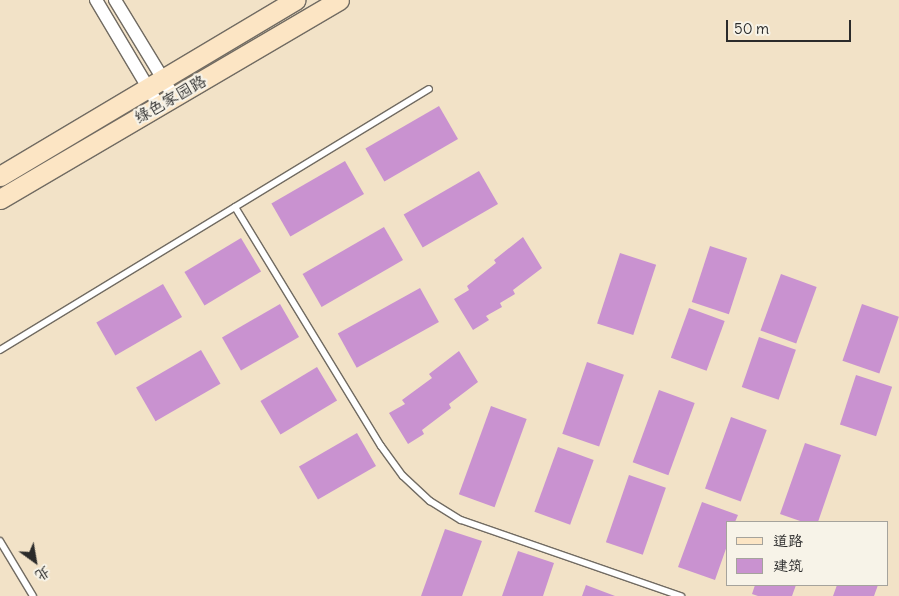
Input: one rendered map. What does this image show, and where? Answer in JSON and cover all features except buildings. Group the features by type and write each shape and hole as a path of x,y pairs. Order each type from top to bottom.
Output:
{"street":[{"path":"96,0 167,101"},
{"path":"115,0 156,83"},
{"name":"绿色家园路","path":"0,176 296,0"},
{"name":"绿色家园路","path":"0,199 340,0"}],"lane":[{"path":"0,350 429,88"},
{"path":"235,207 381,446 403,476 430,500 461,520 681,596"},
{"path":"0,541 33,596"}]}
